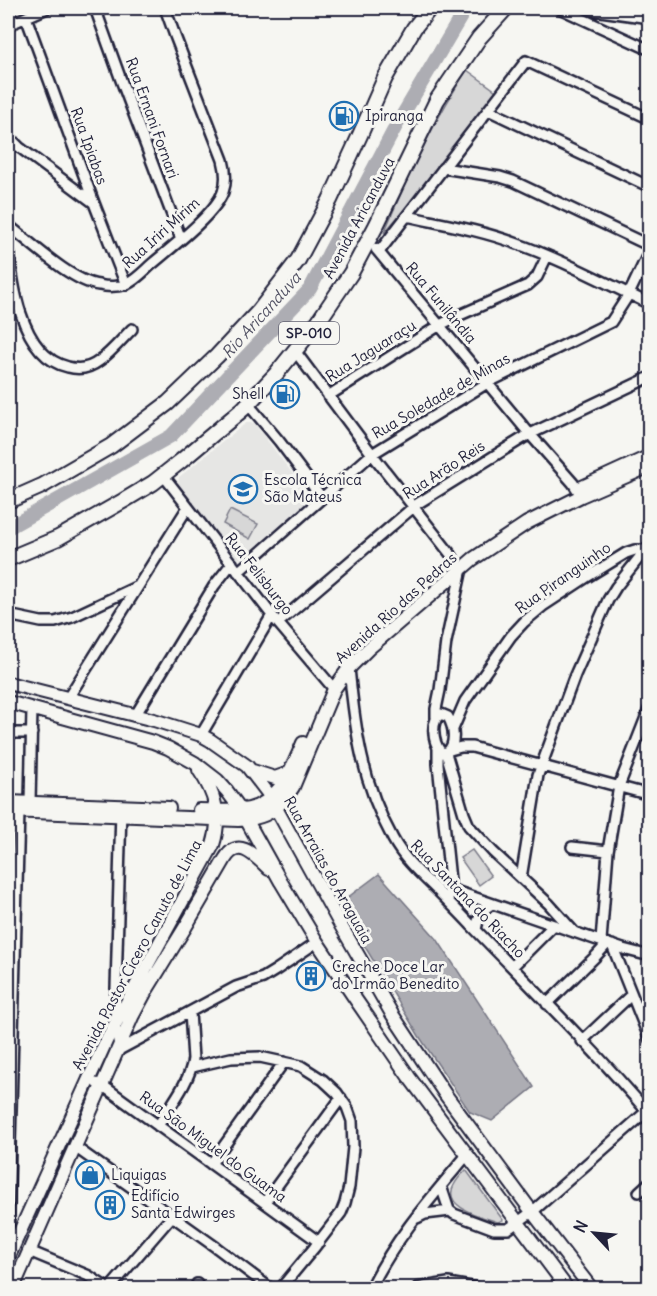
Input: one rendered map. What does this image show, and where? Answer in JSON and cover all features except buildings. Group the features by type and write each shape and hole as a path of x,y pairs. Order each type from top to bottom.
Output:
{"highway":[{"path":"8,501 42,486 111,446 168,403 259,311 298,260 330,200 385,78 414,28 430,8"},
{"name":"Avenida Aricanduva","path":"8,559 58,538 163,475 248,404 276,374 318,322 351,273 436,100 479,38 506,8"}],"main road":[{"name":"Avenida Rio das Pedras","path":"274,803 331,686 347,665 504,528 649,460"},
{"name":"Rua Arraias do Araguaia","path":"8,683 201,735 240,760 251,771 274,803 392,1014 446,1094 591,1288"},
{"name":"Avenida Rio das Pedras","path":"274,803 285,800 293,787 331,686"},
{"path":"8,702 168,748 195,763 227,790 317,942 409,1077 567,1288"},
{"name":"Avenida Pastor Cícero Canuto de Lima","path":"8,1258 115,1024 213,845 217,814 209,784 195,763"},
{"path":"251,771 275,778 289,773"},
{"path":"8,802 121,811"},
{"path":"13,811 121,811 243,815 270,812 274,803"},
{"path":"213,845 222,846 225,859"},
{"path":"225,859 231,850 245,850 258,859 281,882"},
{"name":"Avenida Pastor Cícero Canuto de Lima","path":"13,1288 118,1049 146,991 225,859"},
{"path":"14,1245 26,1257"}],"street":[{"path":"8,25 47,8"},
{"name":"Rua Ernani Fornari","path":"95,8 181,239"},
{"name":"Rua Iriri Mirim","path":"8,225 76,277 100,286 126,285 181,239 218,202 223,193 226,177 224,160 165,8"},
{"path":"559,8 650,50"},
{"path":"579,8 650,18"},
{"path":"598,26 603,11"},
{"name":"Rua Ipiabas","path":"26,17 126,285"},
{"path":"379,252 526,61 650,119"},
{"path":"488,110 650,187"},
{"path":"8,136 19,147 94,203"},
{"path":"443,168 513,181 650,248"},
{"path":"407,216 512,242 650,304"},
{"path":"8,237 12,280 22,317 31,338 46,356 71,368 88,367 99,362 132,328"},
{"name":"Rua Funilândia","path":"369,240 579,492"},
{"name":"Rua Soledade de Minas","path":"238,572 372,454 487,383 607,325 614,319 628,294 650,248"},
{"name":"Rua Jaguaraçu","path":"328,396 440,326 528,285 537,277 547,256"},
{"path":"295,351 452,556 458,567 460,581 446,642 440,690 442,716 434,732 445,750 469,826 493,852 549,904 574,932"},
{"name":"Rua Arão Reis","path":"201,735 275,619 414,507 530,434 650,377"},
{"path":"248,404 322,498"},
{"name":"Rua Felisburgo","path":"163,475 275,619 331,686"},
{"path":"68,698 188,507"},
{"path":"521,878 538,775 575,675 608,600 647,547"},
{"name":"Rua Piranguinho","path":"442,716 455,710 465,701 511,636 527,619 578,582 626,553 647,547"},
{"path":"135,716 214,586 232,563"},
{"path":"8,615 41,622 55,622 72,617 138,586"},
{"name":"Rua Santana do Riacho","path":"347,665 362,763 375,802 400,851 415,870 512,967 648,1113"},
{"name":"Rua Piranguinho","path":"445,750 453,742 453,731 465,701"},
{"path":"650,708 619,786 608,851 607,943 650,1040"},
{"path":"30,802 32,709"},
{"path":"442,716 450,720 453,731 472,747"},
{"path":"8,733 32,733"},
{"path":"445,750 472,747 650,795"},
{"path":"445,750 438,764 451,904"},
{"path":"13,811 8,1224 14,1245"},
{"path":"121,811 115,1024 118,1049 236,987 269,974 317,942"},
{"path":"572,847 608,851"},
{"path":"450,889 650,956"},
{"path":"476,930 480,914 492,904"},
{"path":"512,967 554,925"},
{"path":"547,1004 597,956 607,943"},
{"path":"582,1041 631,995"},
{"path":"158,1126 186,1081 192,1066 190,1012"},
{"path":"192,1066 231,1058 260,1057 302,1066 338,1093 347,1107 352,1121 353,1147 345,1203 319,1242 281,1288"},
{"path":"211,1164 284,1062"},
{"name":"Rua São Miguel do Guama","path":"88,1079 102,1085 319,1242"},
{"path":"265,1202 341,1098"},
{"path":"441,1186 450,1211 454,1214 494,1229 507,1229 532,1212 648,1113"},
{"path":"75,1147 173,1215 270,1288"},
{"path":"371,1288 384,1262 412,1221 467,1155"},
{"path":"639,1192 650,1182"},
{"path":"412,1221 425,1214 450,1211"},
{"path":"26,1257 89,1276 109,1288 173,1215"},
{"path":"417,1288 448,1283 477,1288"}],"shaded area":[{"path":"467,70 496,91 416,196 384,233 421,150"},
{"name":"Escola Técnica São Mateus","path":"246,423 254,423 308,494 308,501 241,559 236,558 178,484 179,477"},
{"path":"230,510 258,524 250,539 223,524"},
{"path":"472,850 491,876 479,885 460,858"},
{"path":"379,874 437,939 534,1087 492,1121 470,1112 419,1036 339,904"},
{"path":"466,1170 503,1220 498,1222 474,1214 453,1200 454,1185"}],"waterway":[{"name":"Rio Aricanduva","path":"8,528 171,436 310,289 396,126 466,8"}],"place":[{"name":"Ipiranga","path":"344,116"},
{"name":"Shell","path":"285,394"},
{"name":"Escola Técnica São Mateus","path":"243,489"},
{"name":"Creche Doce Lar do Irmão Benedito","path":"311,976"},
{"name":"Liquigas","path":"90,1175"},
{"name":"Edifício Santa Edwirges","path":"110,1205"}]}
